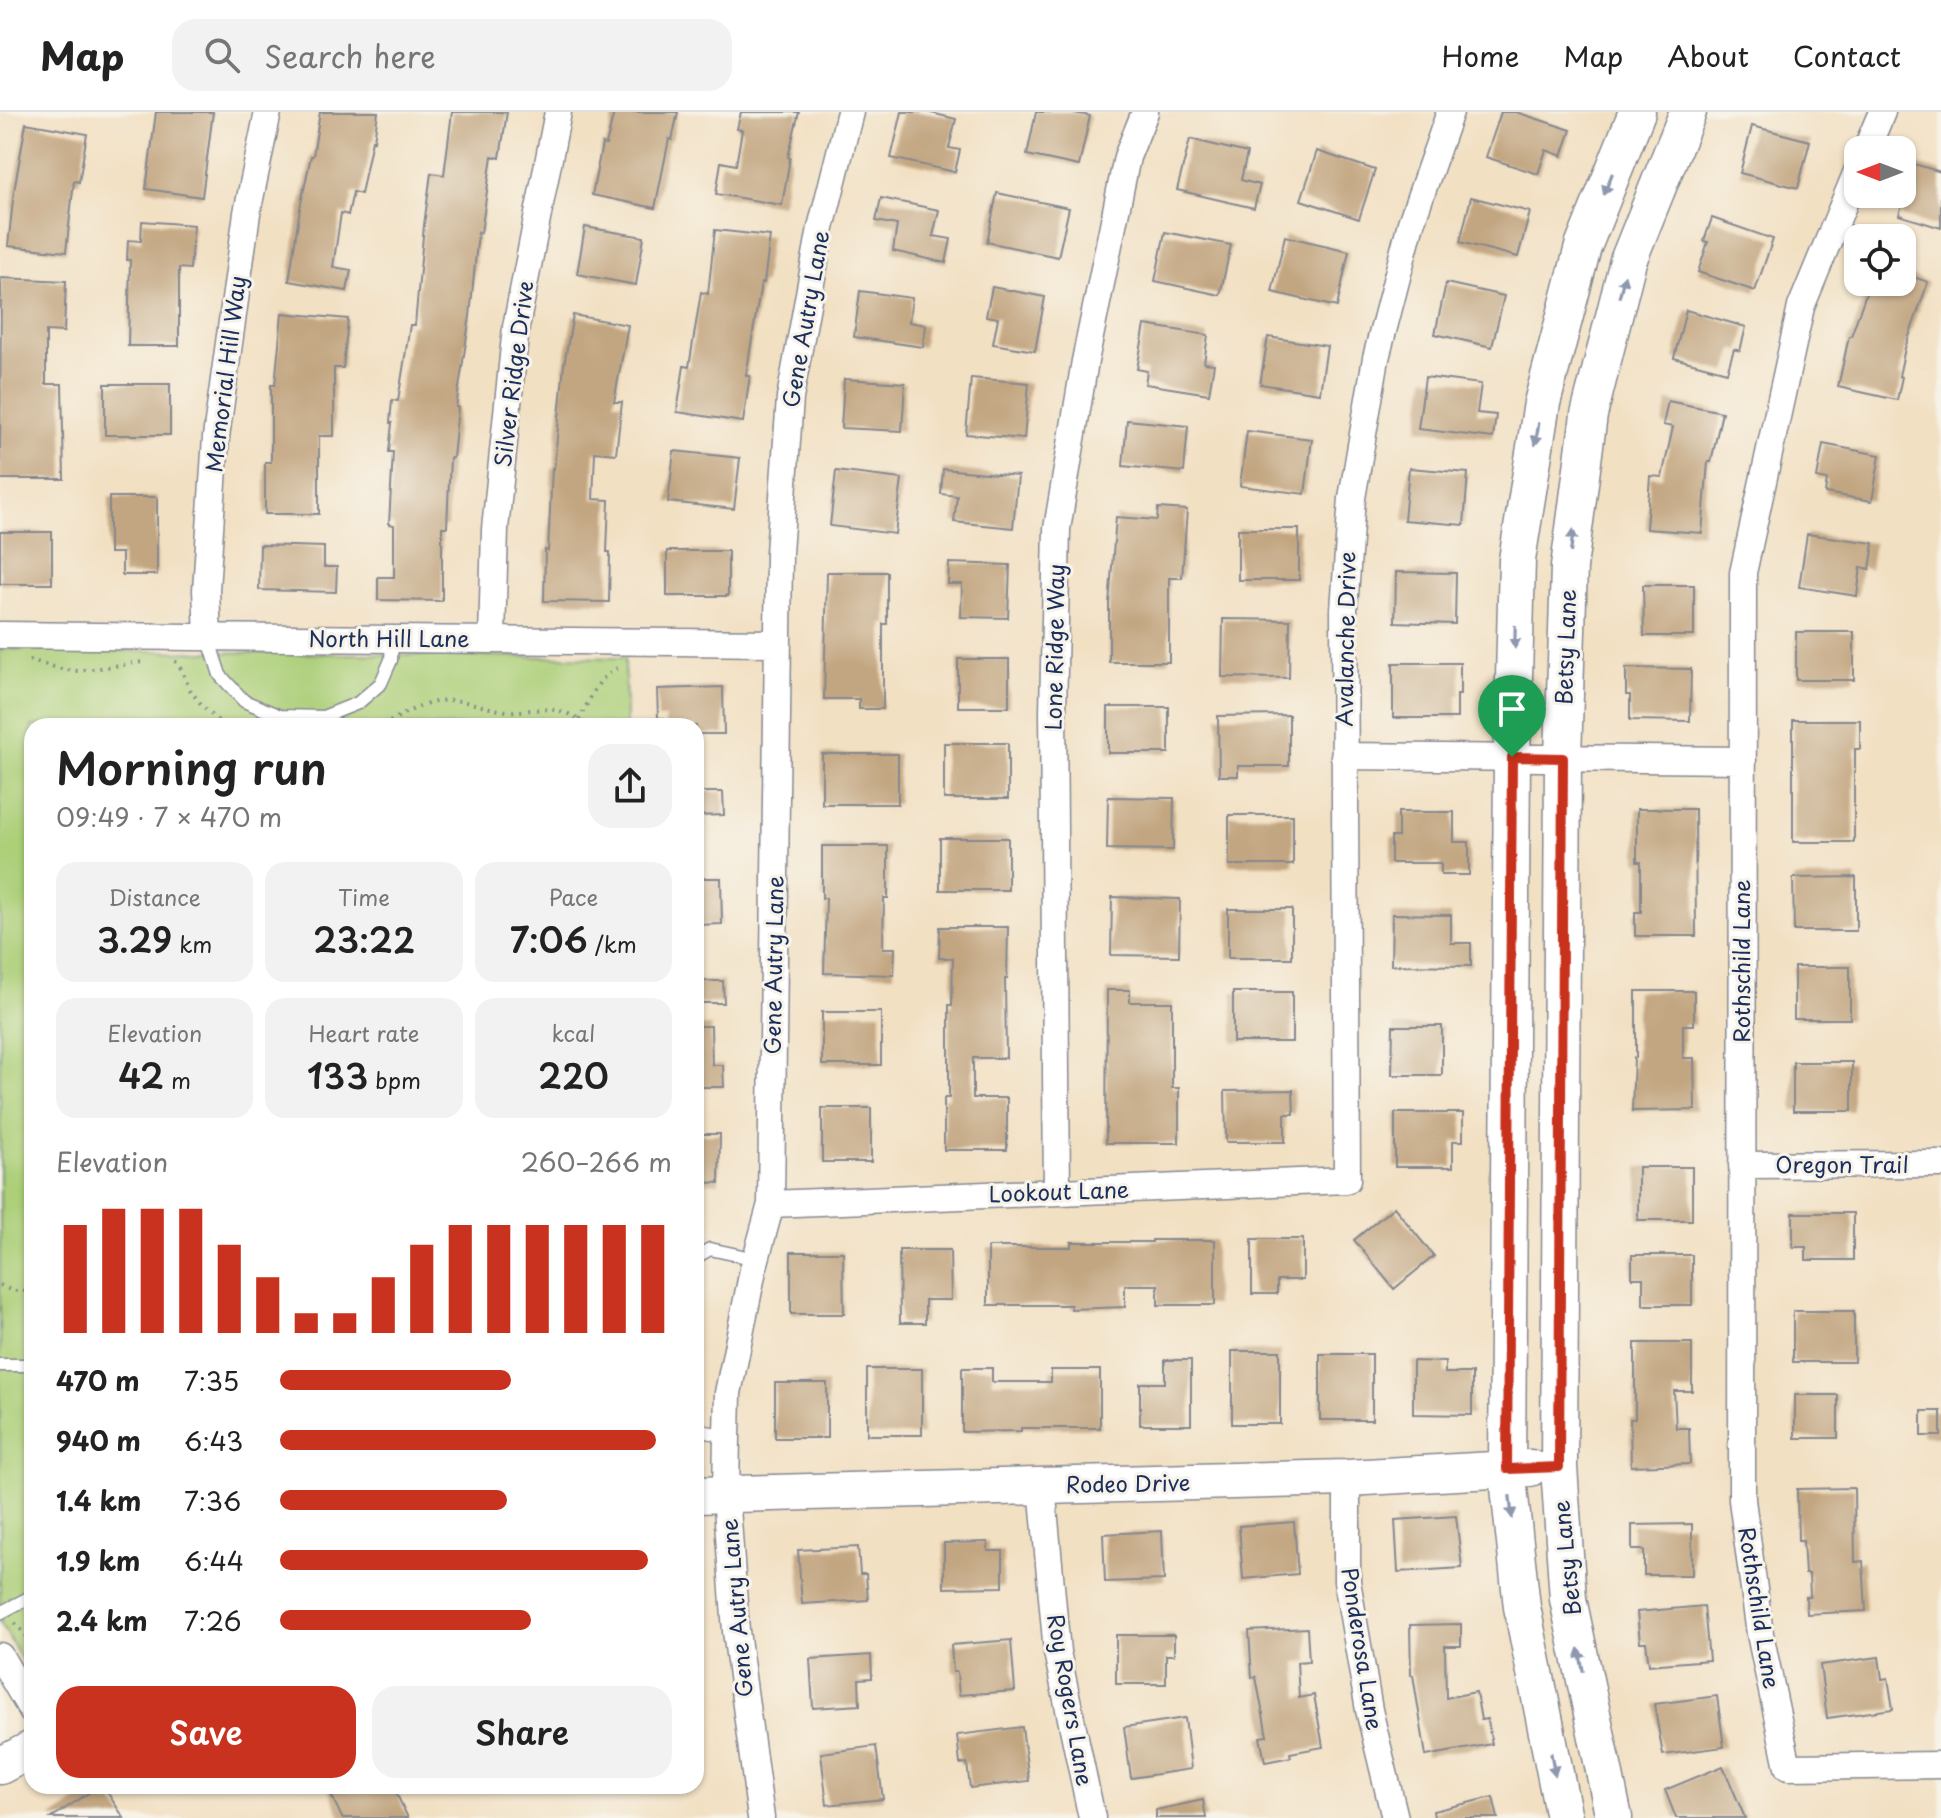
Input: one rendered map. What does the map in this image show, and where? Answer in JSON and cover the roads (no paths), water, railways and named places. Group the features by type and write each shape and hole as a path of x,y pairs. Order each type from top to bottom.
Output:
{"main road":[{"path":"1564,1818 1522,1607 1507,1469 1512,757 1517,560 1542,403 1583,247 1637,112"},
{"name":"Betsy Lane","path":"1614,1818 1568,1599 1559,1467 1563,758 1569,567 1589,415 1628,261 1688,112"},
{"name":"Rodeo Drive","path":"711,1495 1347,1478 1559,1467"},
{"path":"0,1766 24,1753"}],"street":[{"name":"Memorial Hill Way","path":"208,637 206,590 216,437 247,213 268,112"},
{"name":"Silver Ridge Drive","path":"492,639 495,529 516,327 558,112"},
{"name":"Gene Autry Lane","path":"761,1818 736,1631 711,1495 727,1436 728,1393 756,1259 771,1204 779,553 790,398 821,228 850,112"},
{"name":"Lone Ridge Way","path":"1057,1192 1053,711 1057,529 1085,361 1124,171 1145,112"},
{"name":"Avalanche Drive","path":"1347,1180 1344,609 1352,498 1376,358 1411,223 1450,112"},
{"path":"1872,136 1882,112"},
{"name":"Rothschild Lane","path":"1844,203 1801,307 1743,573 1742,1500 1760,1634 1788,1767 1941,1765"},
{"name":"North Hill Lane","path":"0,635 778,643"},
{"path":"1344,756 1743,760"},
{"name":"Oregon Trail","path":"1742,1165 1941,1164"},
{"name":"Lookout Lane","path":"771,1204 1347,1180"},
{"name":"Ponderosa Lane","path":"1347,1478 1347,1581 1369,1710 1395,1818"},
{"name":"Roy Rogers Lane","path":"1042,1486 1057,1652 1092,1818"},
{"path":"0,1656 24,1697"}],"lane":[{"path":"208,637 220,675 244,701 280,716 323,717 358,703 381,683 391,660 392,640"},
{"path":"704,1252 710,1249 756,1259"},
{"path":"0,1365 24,1365"},
{"path":"704,1432 727,1436"},
{"path":"0,1613 24,1600"}]}
